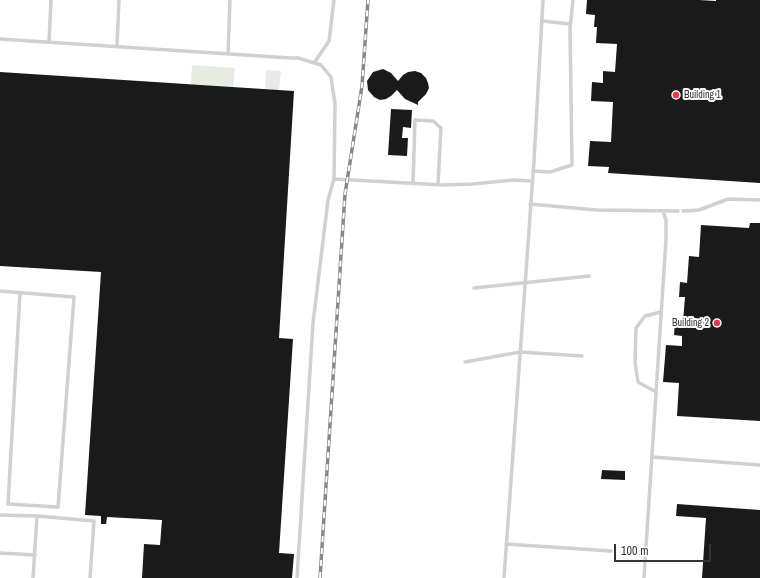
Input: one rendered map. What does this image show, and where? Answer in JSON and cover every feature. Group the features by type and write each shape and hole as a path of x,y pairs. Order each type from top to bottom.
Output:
{"lane":[{"path":"49,42 51,0"},
{"path":"117,46 119,0"},
{"path":"228,54 230,0"},
{"path":"314,63 329,42 334,0"},
{"path":"504,578 533,172 543,0"},
{"path":"533,172 550,172 572,165 570,24 573,0"},
{"path":"542,21 570,24"},
{"path":"0,39 298,58 321,65 332,77 335,104 334,179 328,200 312,323 297,578"},
{"path":"413,183 415,120 431,120 441,128 438,184"},
{"path":"334,179 438,184 473,184 513,180 532,181"},
{"path":"682,211 699,210 728,199 760,200"},
{"path":"530,204 597,210 678,211"},
{"path":"644,578 666,239 666,220 663,211"},
{"path":"474,288 589,276"},
{"path":"0,291 74,297 58,507 8,504 20,293"},
{"path":"656,392 638,382 635,362 636,328 645,316 661,312"},
{"path":"465,362 520,352 582,356"},
{"path":"652,457 760,465"},
{"path":"0,515 37,516 94,521 90,578"},
{"path":"33,578 37,516"},
{"path":"506,544 611,551"},
{"path":"0,553 35,555"}],"shaded area":[{"path":"192,65 235,68 233,87 191,84"},
{"path":"266,70 281,71 279,90 265,89"}],"building":[{"name":"Building 1","path":"587,0 760,0 760,183 608,173 609,167 588,166 590,141 611,142 613,102 591,101 592,82 603,83 603,71 615,72 617,44 596,43 597,27 594,27 595,15 586,14"},
{"path":"383,69 391,73 398,81 408,72 415,71 421,73 426,78 429,88 426,94 418,102 418,105 405,99 397,90 386,99 380,100 374,97 368,90 367,81 373,72"},
{"path":"0,72 294,91 279,338 293,339 279,553 294,554 292,578 142,578 144,544 160,545 162,520 107,517 106,524 101,524 101,516 85,515 101,272 0,266"},
{"path":"391,109 412,110 411,128 403,127 402,138 408,138 407,156 388,155"},
{"name":"Building 2","path":"750,223 760,223 760,421 677,416 679,383 663,382 666,345 682,346 682,336 674,335 675,321 683,322 685,297 679,297 680,282 687,283 689,256 699,257 701,225 749,228"},
{"path":"602,470 625,471 625,480 601,479"},
{"path":"677,504 760,510 760,578 702,578 706,518 676,516"}],"railway":[{"path":"320,578 345,194 362,86 368,0"}],"place":[{"name":"Building 1","path":"676,95"},
{"name":"Building 2","path":"717,323"}]}
